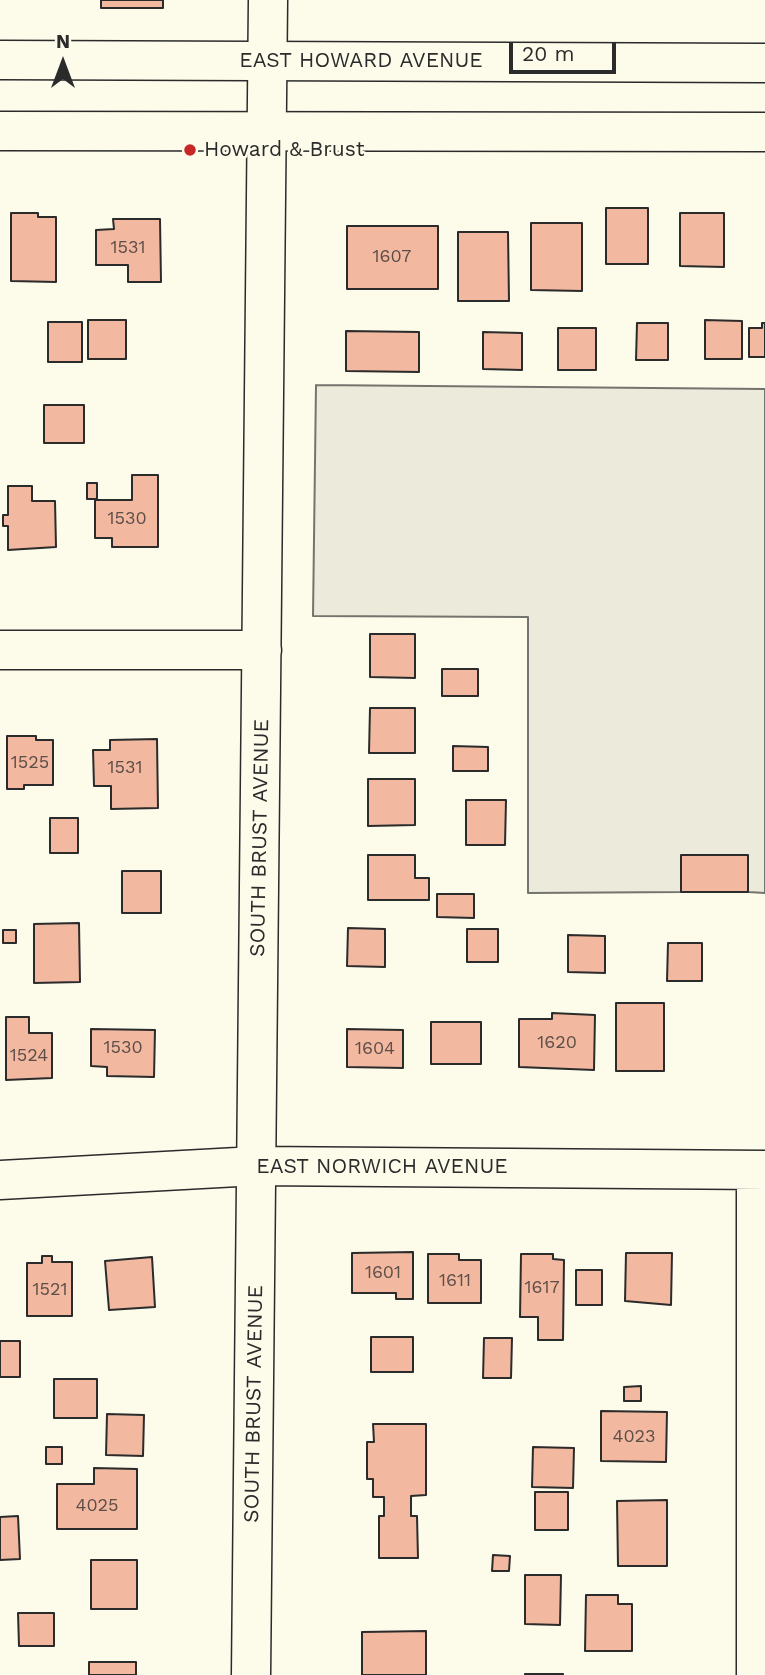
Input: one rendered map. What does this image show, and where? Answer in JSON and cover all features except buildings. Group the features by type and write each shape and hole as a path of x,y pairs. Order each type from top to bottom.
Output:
{"street":[{"name":"SOUTH BRUST AVENUE","path":"250,1675 268,0"},
{"name":"EAST HOWARD AVENUE","path":"0,60 765,63"},
{"path":"0,131 765,132"},
{"path":"0,650 262,650"},
{"name":"EAST NORWICH AVENUE","path":"0,1180 256,1166 761,1170"},
{"path":"755,1675 761,1170"}],"shaded area":[{"path":"316,385 765,389 765,893 748,892 747,855 682,855 681,892 528,893 528,617 313,616"}],"place":[{"name":"Howard & Brust","path":"190,150"}]}
